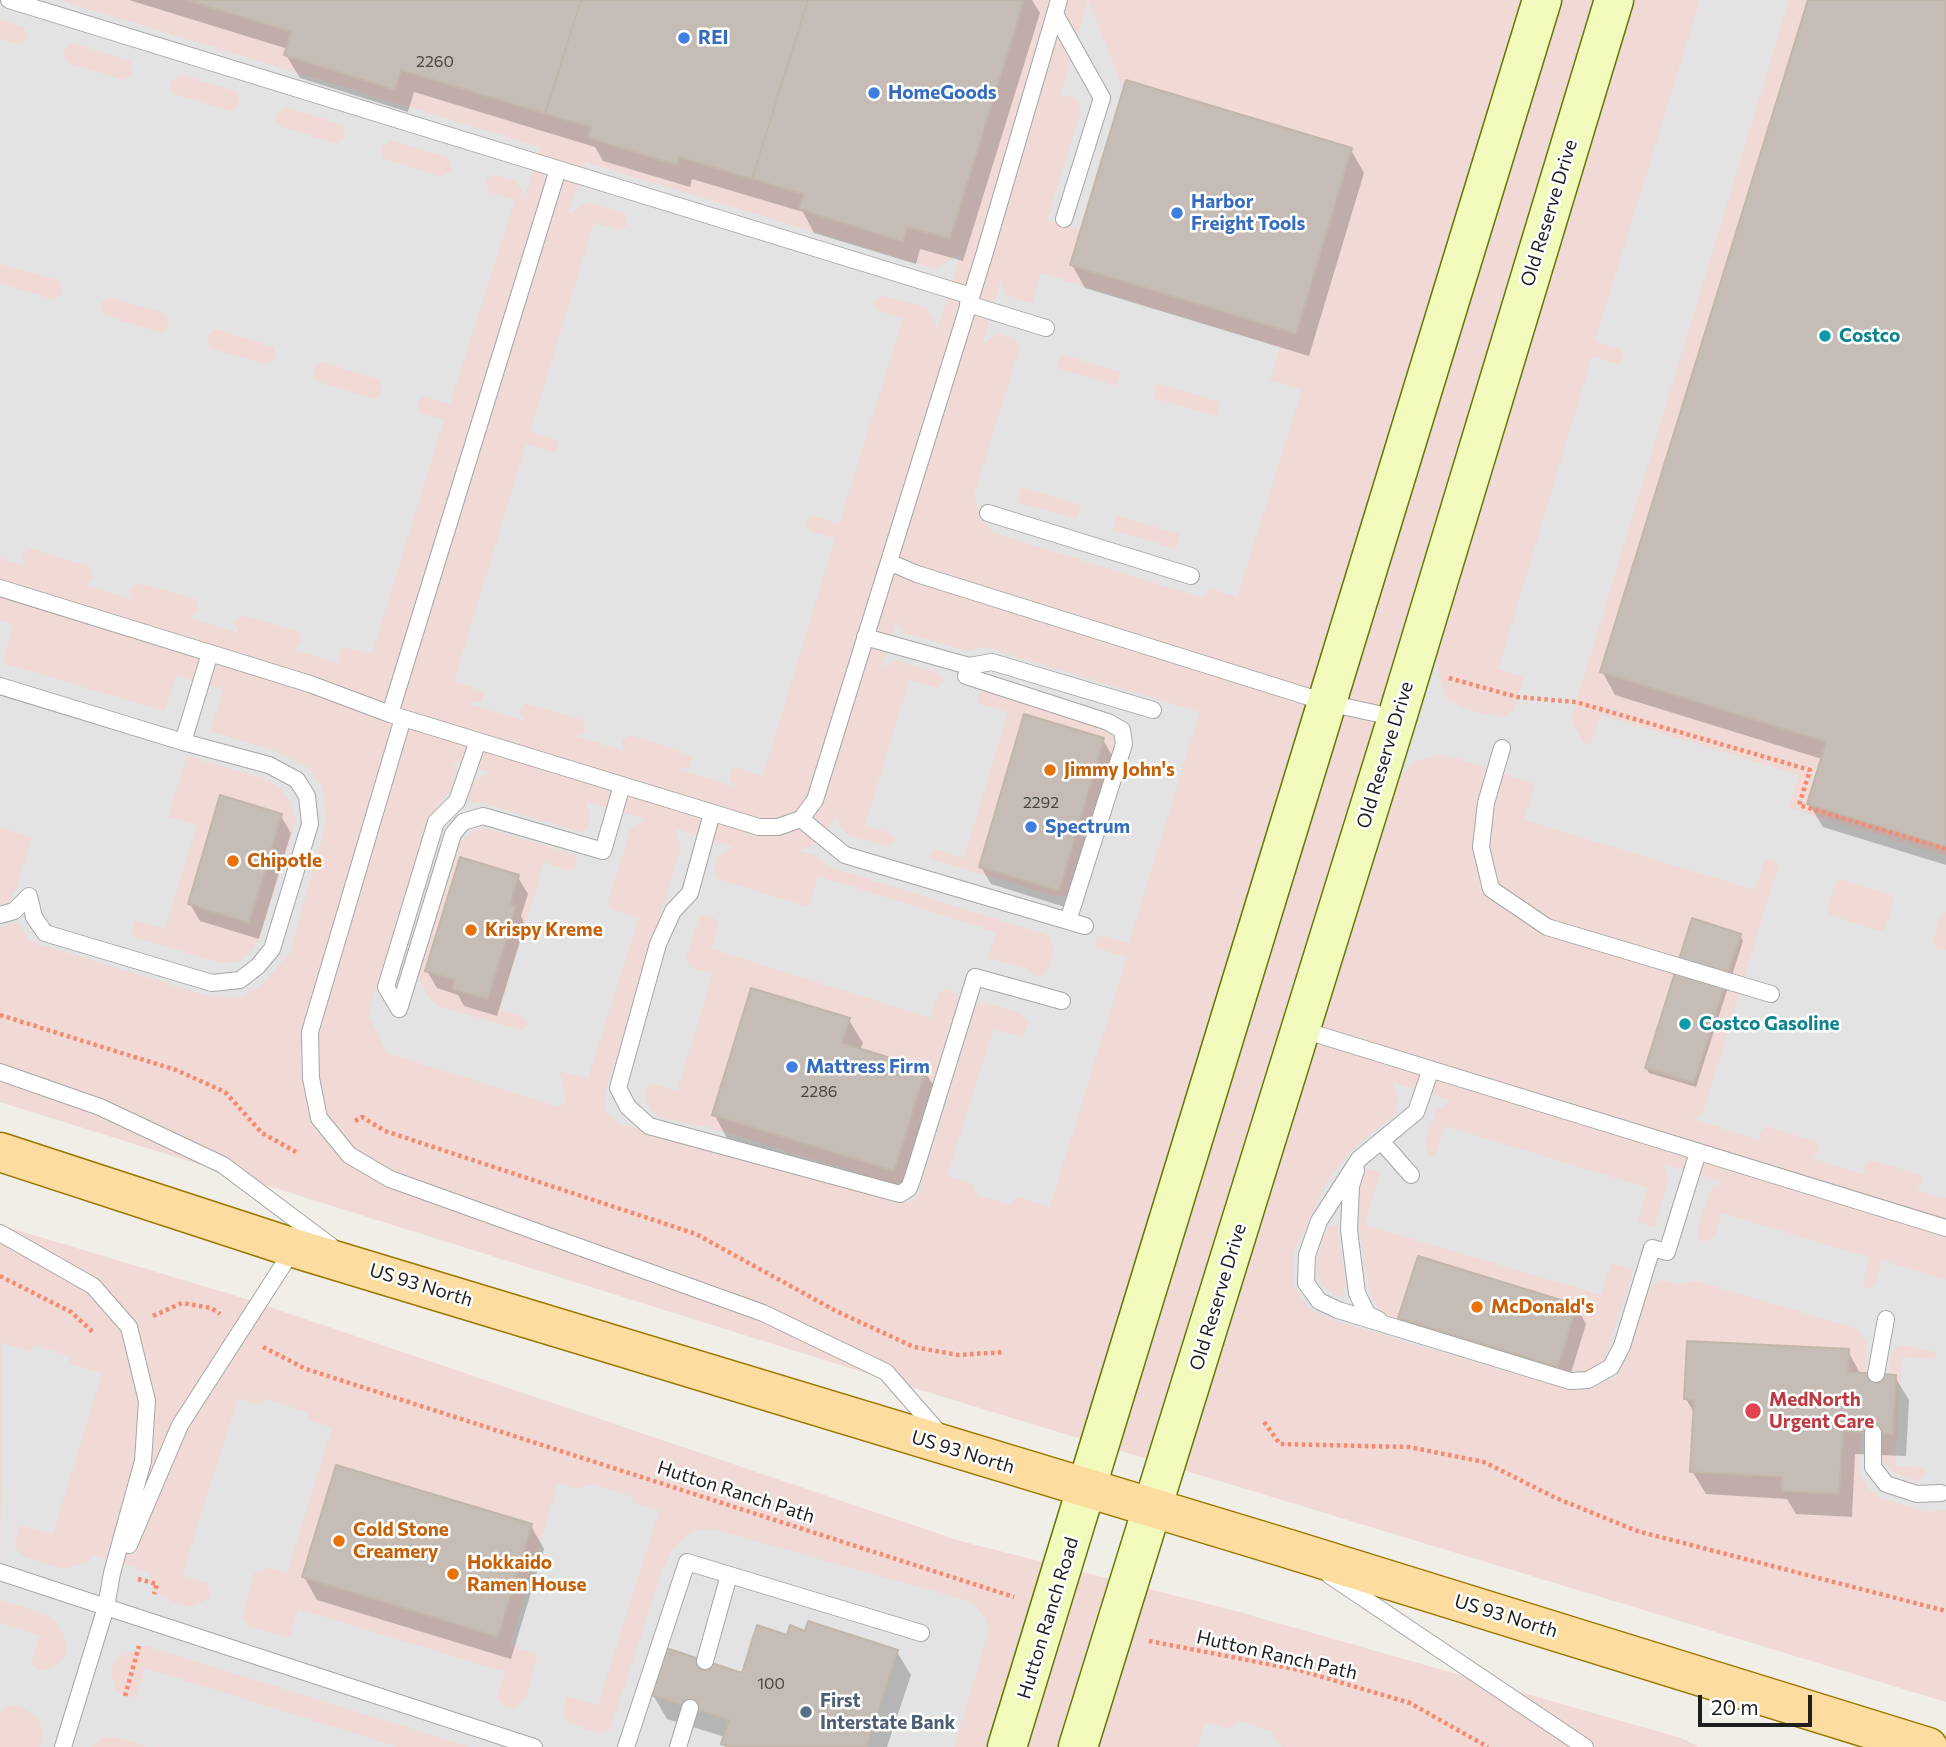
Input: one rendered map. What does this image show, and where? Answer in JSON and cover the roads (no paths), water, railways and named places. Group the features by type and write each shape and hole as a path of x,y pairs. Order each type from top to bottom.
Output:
{"main road":[{"path":"1086,1488 1542,0"},
{"name":"Old Reserve Drive","path":"1150,1508 1397,718 1614,0"},
{"name":"US 93 North","path":"0,1152 294,1248 355,1264 953,1449 1289,1549 1928,1747"},
{"name":"Hutton Ranch Road","path":"1007,1747 1086,1488"},
{"path":"1078,1747 1115,1634 1150,1508"}],"lane":[{"path":"9,0 558,169 970,300 1046,328"},
{"path":"1057,7 1102,98 1064,219"},
{"path":"0,587 310,684 397,716 759,827 778,827 801,819 815,800 970,300 1057,7"},
{"path":"558,169 397,716 310,1032 311,1078 319,1118 349,1154 390,1179 763,1313 886,1372 953,1449"},
{"path":"988,513 1191,576"},
{"path":"889,562 917,574 1328,703 1397,718"},
{"path":"865,637 969,666 992,662 1153,710"},
{"path":"183,742 210,653"},
{"path":"965,676 1108,722 1122,730 1124,744 1068,921"},
{"path":"0,686 183,742 269,765 296,780 307,796 310,824 272,950 240,980 212,983 45,933 34,917 29,896 14,911 0,915"},
{"path":"478,741 457,801 436,822 386,987 399,1009 453,834 463,822 483,816 603,851 622,785"},
{"path":"1502,748 1486,803 1481,847 1491,889 1547,927 1771,994"},
{"path":"712,813 690,893 673,911 658,944 618,1088 628,1107 649,1126 900,1194 909,1188 913,1177 975,977 1062,1001"},
{"path":"801,819 845,855 1085,926"},
{"path":"1300,1029 1946,1228"},
{"path":"1431,1069 1416,1112 1359,1159 1319,1221 1307,1255 1306,1283 1319,1301 1393,1327 1570,1381 1588,1380 1611,1367 1622,1346 1652,1248 1667,1252 1698,1152"},
{"path":"0,1072 100,1107 223,1165 355,1264"},
{"path":"1381,1141 1411,1175"},
{"path":"1359,1159 1351,1186 1349,1230 1357,1293 1367,1314 1393,1327"},
{"path":"0,1233 93,1286 129,1327 148,1401 143,1461 112,1573 106,1607"},
{"path":"64,1747 121,1564 180,1425 294,1248"},
{"path":"1876,1374 1886,1319"},
{"path":"1872,1433 1873,1467 1886,1484 1917,1494 1941,1493"},
{"path":"1289,1549 1585,1747"},
{"path":"626,1747 687,1562 921,1633"},
{"path":"0,1572 509,1743 534,1747"},
{"path":"705,1661 729,1575"},
{"path":"678,1747 690,1708"}],"place":[{"name":"REI","path":"684,38"},
{"name":"HomeGoods","path":"874,93"},
{"name":"Harbor Freight Tools","path":"1177,213"},
{"name":"Costco","path":"1825,336"},
{"name":"Jimmy John's","path":"1050,770"},
{"name":"Spectrum","path":"1031,827"},
{"name":"Chipotle","path":"233,861"},
{"name":"Krispy Kreme","path":"471,930"},
{"name":"Costco Gasoline","path":"1685,1024"},
{"name":"Mattress Firm","path":"792,1067"},
{"name":"McDonald's","path":"1477,1307"},
{"name":"MedNorth Urgent Care","path":"1753,1411"},
{"name":"Cold Stone Creamery","path":"339,1541"},
{"name":"Hokkaido Ramen House","path":"453,1574"},
{"name":"First Interstate Bank","path":"806,1712"}]}
